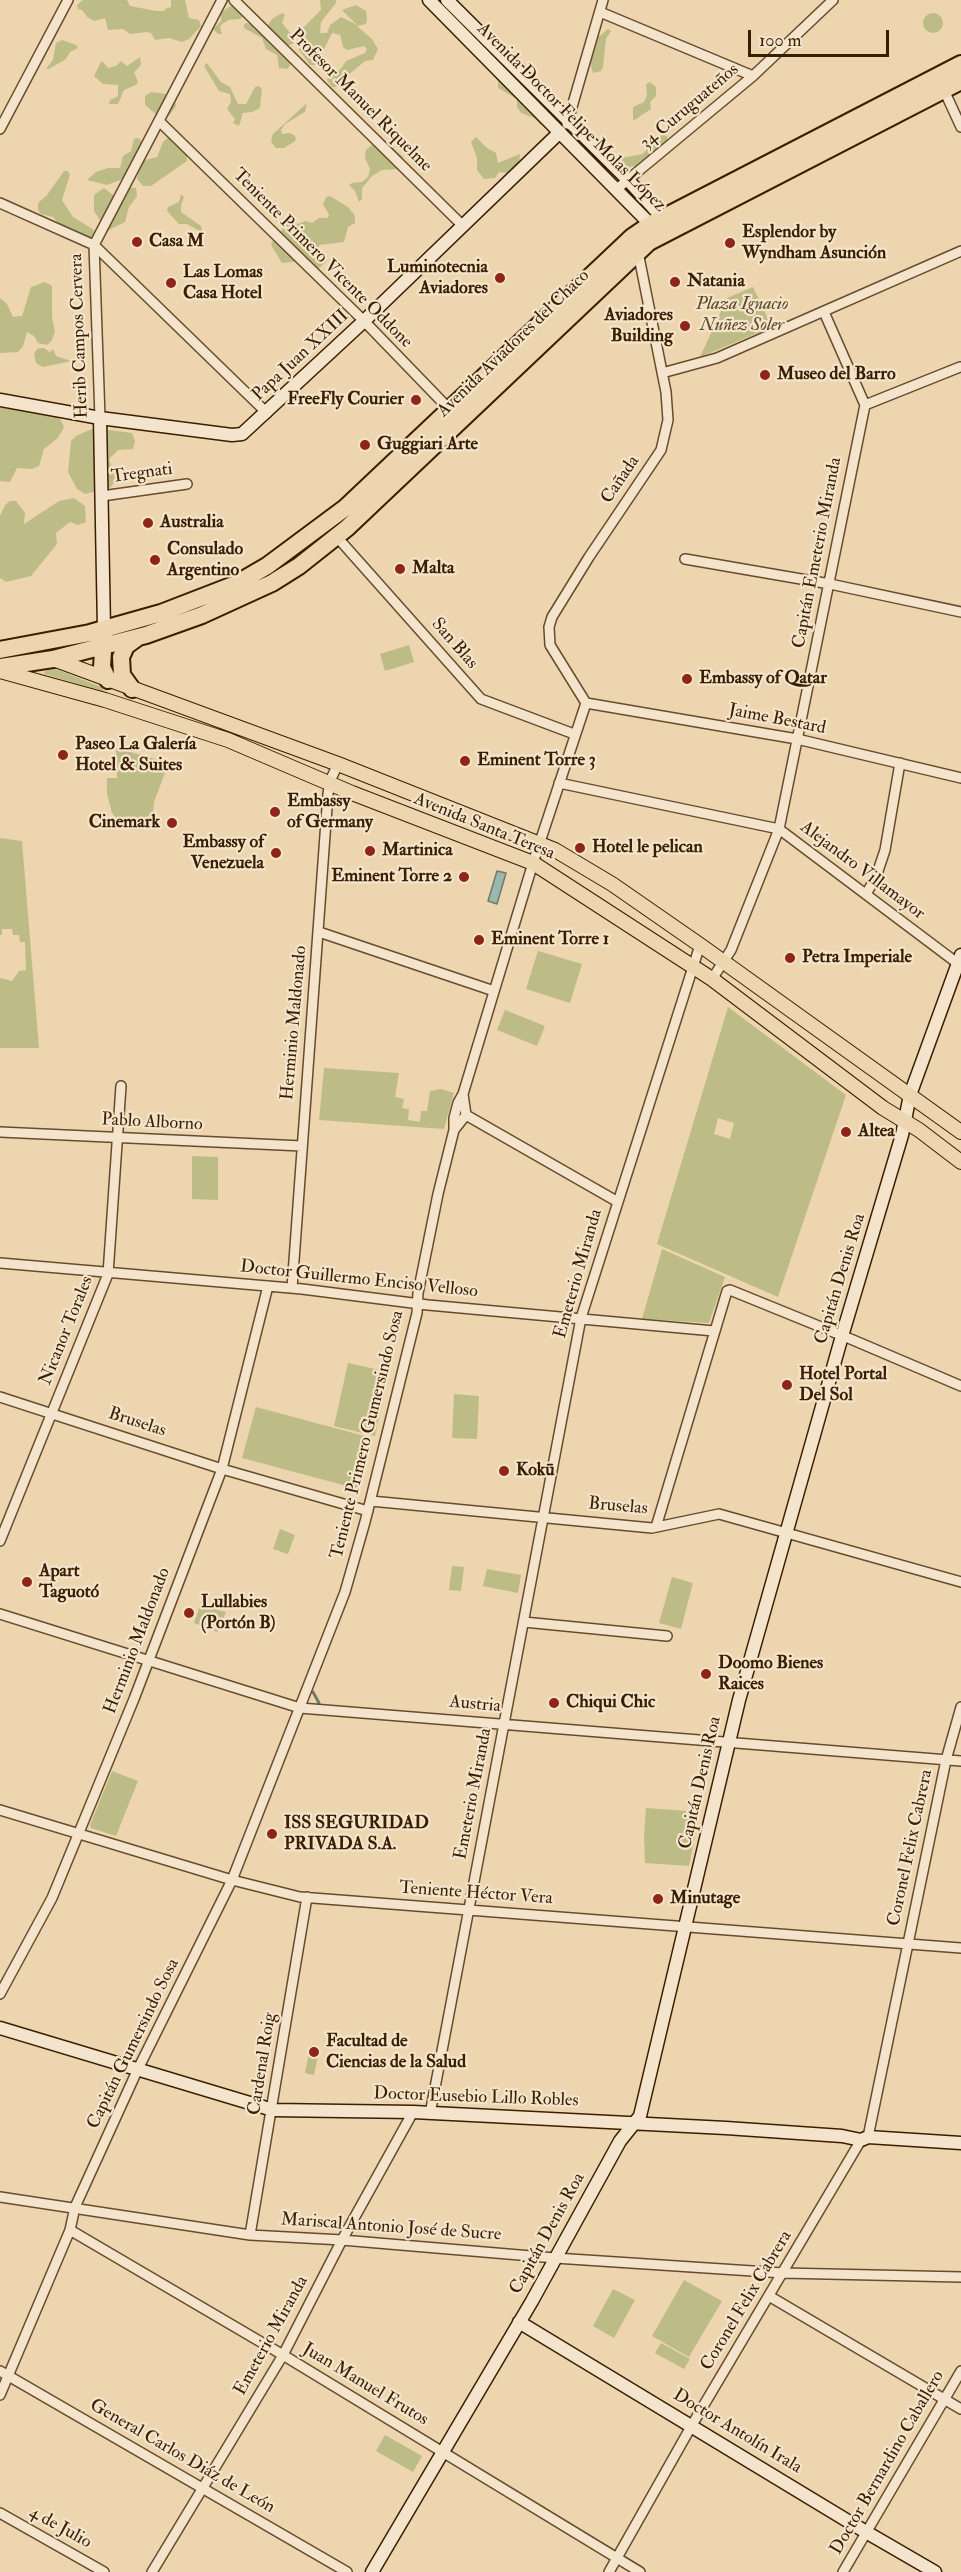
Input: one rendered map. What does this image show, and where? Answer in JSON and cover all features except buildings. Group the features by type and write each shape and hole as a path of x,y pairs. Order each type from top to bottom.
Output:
{"highway":[{"name":"Avenida Aviadores del Chaco","path":"0,669 103,647 142,636 202,615 273,583 337,537 632,237 662,227 940,83 961,64"},
{"name":"Avenida Aviadores del Chaco","path":"940,83 961,81"},
{"name":"Avenida Aviadores del Chaco","path":"4,650 104,629 200,599 236,584 267,566 345,508 455,415 638,252 662,227"},
{"path":"104,629 102,667 108,680"},
{"path":"132,689 122,675 121,657 131,641 142,636"},
{"path":"4,650 53,658"}],"main road":[{"name":"Avenida Doctor Felipe Molas López","path":"447,0 628,180 662,227"},
{"name":"Avenida Doctor Felipe Molas López","path":"432,1 560,132 662,227"},
{"name":"Papa Juan XXIII","path":"0,400 100,418 232,435 249,430 560,132"},
{"name":"Herib Campos Cervera","path":"100,418 104,629"},
{"name":"Avenida Santa Teresa","path":"53,658 338,764 540,843 602,879 700,945 961,1132"},
{"name":"Avenida Santa Teresa","path":"0,669 193,728 533,863 712,979 880,1106 961,1162"},
{"name":"Capitán Denis Roa","path":"372,2572 519,2322 620,2141 642,2109 729,1742 786,1533 906,1122 910,1095 960,962"},
{"name":"Doctor Eusebio Lillo Robles","path":"0,2028 273,2110 413,2112 961,2143"},
{"name":"Doctor Antolín Irala","path":"519,2322 935,2572"}],"street":[{"path":"0,129 68,0"},
{"name":"Herib Campos Cervera","path":"100,418 94,245 222,0"},
{"name":"Profesor Manuel Riquelme","path":"234,0 462,225"},
{"path":"560,132 569,122 603,0"},
{"name":"34 Curuguateños","path":"618,188 753,76 833,0"},
{"path":"600,12 753,76"},
{"path":"940,83 961,127"},
{"name":"Teniente Primero Vicente Oddone","path":"159,121 364,321 455,415"},
{"path":"0,203 94,245 267,412"},
{"path":"662,373 717,358 961,251"},
{"name":"Cañada","path":"586,703 550,645 549,627 552,617 589,557 661,450 666,438 668,420 662,373 638,252"},
{"path":"824,312 865,405 960,367"},
{"name":"Capitán Emeterio Miranda","path":"712,979 731,950 759,885 779,829 865,405"},
{"name":"Tregnati","path":"102,496 187,484"},
{"name":"San Blas","path":"337,537 481,699 574,734"},
{"path":"685,559 830,584 961,612"},
{"path":"319,932 494,991 574,734 586,703"},
{"name":"Jaime Bestard","path":"586,703 797,739 961,778"},
{"path":"866,894 876,877 885,850 900,762"},
{"name":"Herminio Maldonado","path":"292,1288 330,782 338,764"},
{"name":"Alejandro Villamayor","path":"560,783 779,829 960,962"},
{"name":"Emeterio Miranda","path":"430,2114 581,1318 700,945"},
{"name":"Teniente Primero Gumersindo Sosa","path":"300,1708 345,1592 368,1511 418,1303 438,1194 454,1130 456,1110 463,1094 494,991"},
{"name":"Nicanor Torales","path":"0,1541 108,1274 121,1086"},
{"path":"454,1130 466,1115 463,1094"},
{"path":"466,1115 618,1202"},
{"name":"Pablo Alborno","path":"0,1132 302,1146"},
{"name":"Doctor Guillermo Enciso Velloso","path":"0,1263 292,1288 418,1303 714,1331"},
{"name":"Herminio Maldonado","path":"0,1994 52,1898 134,1699 222,1468 268,1286"},
{"path":"656,1527 727,1291 730,1290 961,1386"},
{"name":"Bruselas","path":"0,1397 222,1468 368,1511"},
{"name":"Bruselas","path":"370,1501 656,1527 719,1514 961,1582"},
{"name":"Austria","path":"0,1614 300,1708 961,1761"},
{"path":"524,1622 667,1636"},
{"name":"Coronel Felix Cabrera","path":"609,2572 692,2425 864,2139 946,1760 961,1707"},
{"name":"Capitán Gumersindo Sosa","path":"0,2395 4,2373 70,2230 75,2207 137,2071 232,1880 300,1708"},
{"name":"Teniente Héctor Vera","path":"0,1810 232,1880 307,1897 961,1948"},
{"name":"Cardenal Roig","path":"250,2235 273,2110 307,1897"},
{"name":"Emeterio Miranda","path":"152,2572 284,2355 342,2240 413,2112"},
{"name":"Mariscal Antonio José de Sucre","path":"0,2197 250,2235 783,2273 961,2277"},
{"name":"Juan Manuel Frutos","path":"70,2230 284,2355 640,2572"},
{"path":"769,2296 961,2409"},
{"name":"Doctor Bernardino Caballero","path":"843,2572 961,2371"},
{"name":"General Carlos Diáz de León","path":"4,2373 347,2572"},
{"name":"4 de Julio","path":"0,2513 104,2572"}],"green space":[{"path":"83,0 127,0 130,6 164,11 171,7 171,0 185,0 189,18 199,20 201,26 189,39 182,42 169,38 155,40 151,33 146,32 130,34 123,29 108,30 105,18 94,21 78,9 77,5"},
{"path":"320,0 336,0 336,3 321,22 320,33 327,33 330,25 341,17 357,25 342,10 356,5 366,11 367,19 366,24 357,26 372,39 378,49 373,60 365,61 341,81 338,87 332,87 327,80 329,72 340,70 346,61 365,53 367,49 364,46 347,50 343,47 340,35 332,33 318,61 315,65 310,65 299,50 304,37 301,30 321,10"},
{"path":"245,3 248,10 246,13 240,19 229,20 222,24 220,27 222,34 218,34 213,29 221,21 221,13 233,4"},
{"path":"282,13 285,15 282,23 295,39 294,43 287,46 291,63 288,69 279,68 277,55 266,49 262,38 244,28 244,24 247,23 268,25 272,19"},
{"path":"933,13 940,16 943,23 940,30 933,33 926,30 923,23 926,16"},
{"path":"608,29 611,31 606,39 603,67 601,71 593,73 590,62 596,39"},
{"path":"62,40 78,48 70,52 66,59 46,69 53,60 56,43"},
{"path":"140,57 141,65 134,72 138,82 124,90 118,104 109,104 110,100 118,96 118,85 103,84 94,76 100,64 102,61 108,68 116,66 121,61 127,66"},
{"path":"207,63 221,82 230,87 238,104 246,104 255,87 259,86 262,89 260,108 243,113 239,126 233,123 235,119 227,109 231,102 230,94 219,91 204,66"},
{"path":"502,77 548,122 541,125 534,118 521,113 517,107 517,99 498,88 498,80"},
{"path":"650,82 656,87 656,96 650,102 651,109 633,121 633,107 644,102 647,95 646,84"},
{"path":"151,92 174,95 176,106 169,116 157,115 145,105 145,96"},
{"path":"307,103 305,112 285,124 281,130 282,134 294,135 295,141 284,148 276,148 271,142 273,134"},
{"path":"663,134 667,136 668,143 636,167 632,166 625,171 621,158 643,154"},
{"path":"169,137 176,146 187,153 187,161 151,186 143,186 137,179 140,165 145,160 157,157 163,142"},
{"path":"381,137 403,157 401,169 382,170 372,176 362,188 362,199 359,202 355,191 349,185 362,182 368,177 370,169 365,158 366,150"},
{"path":"476,137 496,153 498,163 520,154 519,165 507,173 499,172 495,178 484,179 477,170 477,158 471,142"},
{"path":"134,139 141,140 143,151 128,177 107,185 87,180 96,172 108,168 120,168 123,156 131,151"},
{"path":"64,171 68,171 70,175 62,200 73,217 94,230 92,237 85,237 60,226 53,217 41,214 38,210 38,203 47,195"},
{"path":"125,187 136,188 137,196 129,207 125,222 109,230 105,228 94,211 94,195 104,188 113,195 117,195"},
{"path":"181,194 184,197 181,212 201,226 203,233 187,224 179,224 167,211 168,207 179,202"},
{"path":"330,196 348,207 355,216 355,223 348,227 344,242 319,245 320,253 327,261 318,269 303,261 282,263 271,245 276,233 280,232 287,222 312,223 319,218 327,218 329,215 323,204 326,197"},
{"path":"45,282 52,286 52,317 55,331 52,340 47,345 38,343 34,336 27,332 23,346 18,352 0,353 0,298 7,304 13,317 22,316 31,287"},
{"name":"Plaza Ignacio Nuñez Soler","path":"753,287 772,327 700,357 727,298"},
{"path":"44,348 50,352 53,349 56,356 71,361 43,367 36,363 34,354 37,349"},
{"path":"0,401 56,410 64,427 58,438 44,449 39,466 32,469 17,468 10,482 0,481"},
{"path":"94,428 132,433 135,441 133,449 118,450 109,459 116,480 111,487 85,494 77,489 68,472 71,441 76,436"},
{"path":"74,498 85,506 86,522 78,525 70,522 56,533 57,544 31,576 6,582 0,578 0,516 5,505 10,501 16,501 25,513 24,524 59,501"},
{"path":"409,645 414,662 385,671 380,654"},
{"path":"56,669 104,688 103,691 44,674 45,671"},
{"path":"116,748 166,762 165,773 154,802 153,812 158,825 153,829 125,828 112,813 107,794 107,778 117,778"},
{"path":"0,838 22,841 39,1048 0,1048 0,978 12,981 19,971 26,970 25,942 20,942 19,935 13,935 12,929 2,929 2,935 0,935"},
{"path":"538,951 582,964 570,1003 526,989"},
{"path":"728,1007 846,1095 778,1297 657,1244","holes":["718,1118 734,1123 730,1139 714,1134"]},
{"path":"505,1010 545,1026 537,1046 497,1030"},
{"path":"324,1068 399,1073 395,1097 404,1099 402,1108 409,1109 408,1120 420,1122 421,1111 427,1111 430,1091 441,1089 454,1093 444,1129 319,1120"},
{"path":"192,1156 218,1157 218,1200 192,1199"},
{"path":"662,1249 725,1277 709,1323 642,1319"},
{"path":"348,1363 389,1372 375,1436 334,1426"},
{"path":"454,1394 479,1396 477,1439 452,1438"},
{"path":"256,1407 372,1438 358,1489 242,1458"},
{"path":"280,1529 295,1535 288,1554 273,1549"},
{"path":"452,1566 464,1567 461,1591 449,1590"},
{"path":"487,1569 521,1575 518,1593 483,1586"},
{"path":"672,1577 693,1583 681,1629 659,1623"},
{"path":"200,1605 226,1612 217,1632 194,1623"},
{"path":"112,1771 138,1781 116,1836 91,1828 90,1825"},
{"path":"646,1808 700,1812 689,1866 645,1863"},
{"path":"310,2048 319,2050 314,2075 305,2073"},
{"path":"684,2280 722,2301 689,2357 652,2336"},
{"path":"613,2289 635,2300 614,2338 593,2326"},
{"path":"661,2343 690,2359 684,2369 655,2353"},
{"path":"385,2435 422,2456 413,2472 376,2451"}],"water":[{"path":"497,871 506,873 497,904 488,901"}],"waterway":[{"path":"313,1692 319,1703"}],"place":[{"name":"Casa M","path":"137,242"},
{"name":"Esplendor by Wyndham Asunción","path":"730,243"},
{"name":"Luminotecnia Aviadores","path":"500,278"},
{"name":"Natania","path":"675,282"},
{"name":"Las Lomas Casa Hotel","path":"171,283"},
{"name":"Aviadores Building","path":"685,326"},
{"name":"Museo del Barro","path":"765,375"},
{"name":"FreeFly Courier","path":"416,400"},
{"name":"Guggiari Arte","path":"365,445"},
{"name":"Australia","path":"148,523"},
{"name":"Consulado Argentino","path":"155,560"},
{"name":"Malta","path":"400,569"},
{"name":"Embassy of Qatar","path":"687,679"},
{"name":"Paseo La Galería Hotel & Suites","path":"63,755"},
{"name":"Eminent Torre 3","path":"465,761"},
{"name":"Embassy of Germany","path":"275,812"},
{"name":"Cinemark","path":"172,823"},
{"name":"Hotel le pelican","path":"580,848"},
{"name":"Martinica","path":"370,851"},
{"name":"Embassy of Venezuela","path":"276,853"},
{"name":"Eminent Torre 2","path":"464,877"},
{"name":"Eminent Torre 1","path":"479,940"},
{"name":"Petra Imperiale","path":"790,958"},
{"name":"Altea","path":"846,1132"},
{"name":"Hotel Portal Del Sol","path":"787,1385"},
{"name":"Kokū","path":"504,1471"},
{"name":"Apart Taguotó","path":"27,1582"},
{"name":"Lullabies (Portón B)","path":"189,1613"},
{"name":"Doomo Bienes Raices","path":"706,1674"},
{"name":"Chiqui Chic","path":"554,1703"},
{"name":"ISS SEGURIDAD PRIVADA S.A.","path":"272,1834"},
{"name":"Minutage","path":"658,1899"},
{"name":"Facultad de Ciencias de la Salud","path":"314,2052"}]}
